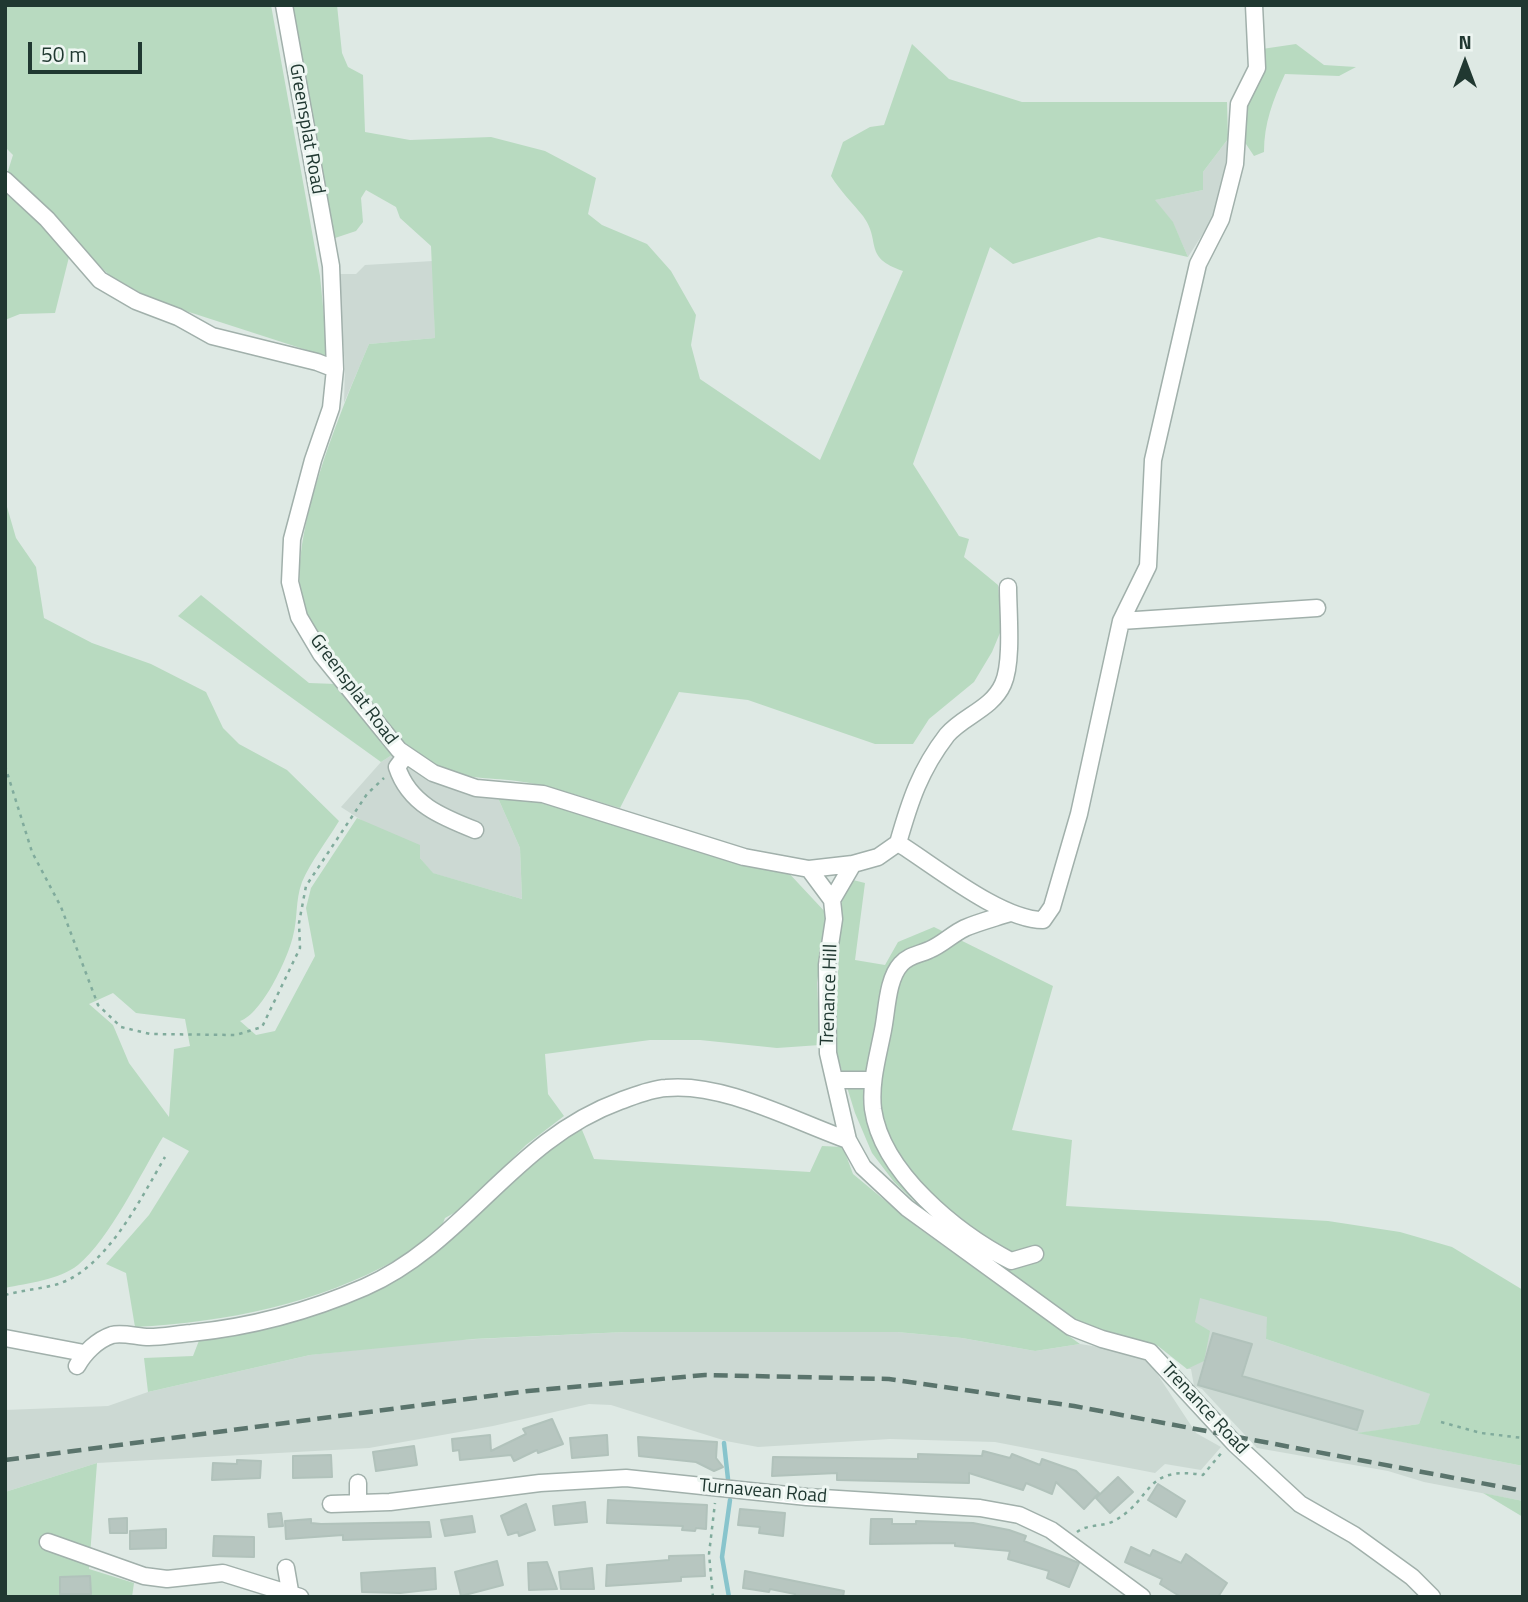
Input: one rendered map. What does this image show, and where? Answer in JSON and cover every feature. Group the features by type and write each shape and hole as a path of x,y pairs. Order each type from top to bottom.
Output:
{"street":[{"name":"Greensplat Road","path":"284,5 331,266 335,369 331,408 313,460 292,539 290,582 299,617 321,654 398,750 402,761 476,788 543,794 744,857 809,869 853,864 878,857 898,843"},
{"path":"1008,587 1009,642 1003,684 986,705 948,734 915,784 898,843 1010,913 1025,920 1042,920 1052,908 1079,814 1121,621 1149,566 1153,460 1198,264 1220,219 1235,164 1239,104 1257,68 1254,5"},
{"path":"5,180 47,219 100,279 136,301 178,317 212,336 335,369"},
{"path":"1121,621 1317,608"},
{"path":"402,761 401,780 433,814 475,830"},
{"path":"809,869 832,900 853,864"},
{"name":"Trenance Hill","path":"832,900 834,919 827,965 828,1053 848,1140 863,1167"},
{"path":"1010,913 962,929 929,950 912,955 899,965 892,982 873,1080 878,1129 905,1179 988,1249 1011,1261 1035,1254"},
{"path":"836,1080 873,1080"},
{"path":"5,1338 80,1359 113,1335 150,1337 258,1323 365,1287 404,1267 445,1235 511,1170 554,1134 596,1110 666,1088 720,1093 848,1140"},
{"name":"Trenance Road","path":"863,1167 907,1208 1071,1327 1150,1352 1231,1440 1300,1504 1354,1535 1412,1577 1433,1597"},
{"name":"Turnavean Road","path":"331,1504 540,1483 615,1479 980,1508 1018,1515 1051,1530 1142,1597"},
{"path":"359,1483 359,1503"},
{"path":"48,1542 144,1576 167,1579 223,1573 292,1595"},
{"path":"286,1568 292,1595"}],"path":[{"path":"5,766 32,852 61,907 98,1005 121,1027 150,1034 236,1035 262,1027 300,948 299,923 306,886 366,794 402,761"},
{"path":"5,1295 60,1283 84,1269 127,1223 165,1157"},
{"path":"1440,1422 1481,1433 1523,1438"},
{"path":"1069,1543 1080,1529 1113,1521 1159,1476 1186,1472 1203,1475 1231,1440"},
{"path":"713,1597 709,1553 717,1488"}],"shaded area":[{"path":"1228,139 1222,195 1211,221 1188,257 1173,223 1154,200 1203,190 1203,172"},
{"path":"433,261 435,338 369,344 344,403 345,367 338,274 356,274 365,265"},
{"path":"395,753 425,777 467,795 498,798 520,848 522,899 432,873 420,858 341,807 381,762"},
{"path":"1245,1288 1269,1305 1266,1339 1431,1394 1419,1424 1360,1433 1523,1466 1523,1501 1424,1482 1388,1471 1257,1448 1202,1389 1194,1386 1191,1369 1187,1369 1181,1358 1069,1292"},
{"path":"625,1332 897,1332 962,1338 1035,1351 1080,1344 1105,1348 1136,1356 1150,1363 1196,1433 1221,1447 1201,1470 1165,1464 1155,1473 995,1442 890,1439 758,1447 726,1441 611,1405 589,1404 493,1426 369,1448 97,1463 5,1492 5,1410 108,1406 148,1392 310,1355 436,1341"}],"green space":[{"path":"5,5 271,5 320,276 328,357 155,301 109,275 7,174 13,155 5,147"},
{"path":"292,5 337,5 342,53 348,67 363,75 365,132 410,140 491,137 545,151 596,178 588,214 602,225 647,244 671,271 696,315 691,345 700,379 820,460 903,271 890,266 877,254 872,234 863,216 831,176 843,142 870,127 884,125 912,44 949,79 1022,102 1227,102 1228,139 1203,172 1203,190 1155,200 1173,222 1188,257 1099,237 1013,264 990,247 913,464 959,536 969,539 964,557 998,585 1002,628 992,652 974,682 929,719 913,744 875,744 748,700 679,692 620,808 543,786 456,773 424,758 397,734 338,663 314,628 303,602 300,576 302,545 309,510 332,436 369,344 435,338 431,246 400,218 396,207 366,190 361,198 363,222 356,231 332,239"},
{"path":"1296,44 1324,65 1356,67 1339,76 1285,74 1270,112 1264,152 1254,156 1242,138 1247,105 1263,74 1262,49"},
{"path":"5,191 39,219 69,257 55,313 20,314 5,320"},
{"path":"5,500 16,538 36,567 44,618 92,643 151,664 206,692 223,728 239,744 287,770 339,821 302,882 293,936 280,971 257,1008 240,1021 256,1035 275,1031 315,956 306,908 311,888 357,818 420,845 420,858 433,873 522,899 520,848 498,798 525,798 690,848 785,869 827,914 817,983 820,1045 777,1048 700,1040 650,1040 545,1054 548,1094 564,1116 526,1145 463,1208 445,1218 438,1231 426,1242 367,1275 271,1308 204,1321 135,1327 126,1273 106,1264 149,1215 189,1151 163,1137 113,1223 90,1254 78,1265 53,1278 5,1288","holes":["113,993 136,1013 185,1019 190,1046 174,1049 169,1117 129,1063 113,1025 89,1004"]},
{"path":"201,595 309,683 336,684 395,753 381,762 178,616"},
{"path":"853,880 865,883 855,960 885,965 898,942 934,927 1053,986 1012,1130 1072,1140 1066,1206 1328,1221 1400,1232 1452,1247 1523,1290 1523,1466 1357,1433 1419,1424 1430,1394 1266,1339 1267,1317 1200,1298 1195,1322 1210,1331 1204,1361 1187,1369 1158,1346 1099,1330 1069,1318 931,1217 894,1182 872,1153 855,1113 834,1045 842,901"},
{"path":"580,1125 594,1159 810,1172 822,1146 843,1147 853,1174 917,1227 1080,1344 1035,1351 962,1338 897,1332 625,1332 473,1339 310,1355 148,1392 144,1358 193,1356 200,1338 390,1280 434,1255 545,1150"},
{"path":"97,1463 89,1569 134,1583 132,1597 5,1597 5,1492"},
{"path":"1483,1493 1523,1501 1523,1517"}],"building":[{"path":"1213,1333 1252,1344 1242,1376 1363,1411 1357,1430 1198,1385"},
{"path":"552,1419 563,1444 538,1453 537,1450 514,1461 511,1455 460,1460 459,1450 453,1451 452,1439 490,1435 491,1451 526,1434 523,1429"},
{"path":"607,1435 608,1455 572,1458 570,1438"},
{"path":"638,1437 717,1442 716,1458 723,1467 714,1471 696,1462 639,1456"},
{"path":"414,1446 417,1465 376,1471 373,1452"},
{"path":"983,1451 1010,1458 1012,1454 1040,1465 1042,1459 1076,1471 1099,1493 1084,1509 1056,1482 1052,1494 1026,1483 1023,1490 969,1473 969,1483 837,1480 837,1473 772,1476 773,1457 918,1459 918,1454 982,1456"},
{"path":"331,1455 332,1477 293,1478 293,1456"},
{"path":"237,1460 261,1461 260,1478 212,1480 213,1463 237,1464"},
{"path":"1118,1477 1133,1492 1110,1513 1096,1498"},
{"path":"1158,1484 1185,1501 1176,1517 1148,1500"},
{"path":"608,1500 707,1505 706,1529 696,1528 695,1531 682,1530 683,1526 607,1523"},
{"path":"585,1502 587,1522 555,1525 553,1506"},
{"path":"526,1504 535,1530 519,1536 518,1532 508,1535 501,1516"},
{"path":"740,1509 785,1513 783,1536 759,1533 760,1527 738,1525"},
{"path":"281,1513 283,1526 269,1527 268,1514"},
{"path":"472,1516 475,1532 445,1536 441,1520"},
{"path":"127,1518 127,1533 110,1533 109,1519"},
{"path":"311,1519 311,1523 321,1524 429,1522 431,1537 343,1540 343,1535 286,1539 285,1521"},
{"path":"871,1519 892,1519 892,1524 916,1524 916,1521 973,1523 1009,1530 1026,1536 1024,1541 1079,1563 1069,1587 1047,1578 1049,1571 1008,1559 1010,1551 955,1546 955,1543 870,1544"},
{"path":"166,1529 166,1548 130,1549 130,1531"},
{"path":"214,1536 254,1537 254,1557 213,1556"},
{"path":"1131,1547 1150,1556 1153,1550 1181,1563 1186,1554 1227,1583 1218,1597 1181,1597 1160,1584 1162,1579 1125,1562"},
{"path":"704,1555 705,1576 681,1577 681,1581 606,1586 607,1565 669,1560 669,1556"},
{"path":"497,1561 503,1585 461,1596 455,1572"},
{"path":"547,1562 557,1589 529,1590 528,1563"},
{"path":"435,1568 436,1589 400,1593 362,1592 361,1573"},
{"path":"592,1568 594,1589 561,1589 559,1572"},
{"path":"745,1571 844,1591 843,1597 794,1597 795,1594 770,1589 769,1592 743,1588"},
{"path":"90,1576 91,1594 60,1594 60,1577"}],"waterway":[{"path":"724,1443 728,1479"},
{"path":"729,1597 722,1557 730,1500"}],"railway":[{"path":"5,1460 528,1391 705,1375 889,1379 1074,1406 1523,1491"}]}
